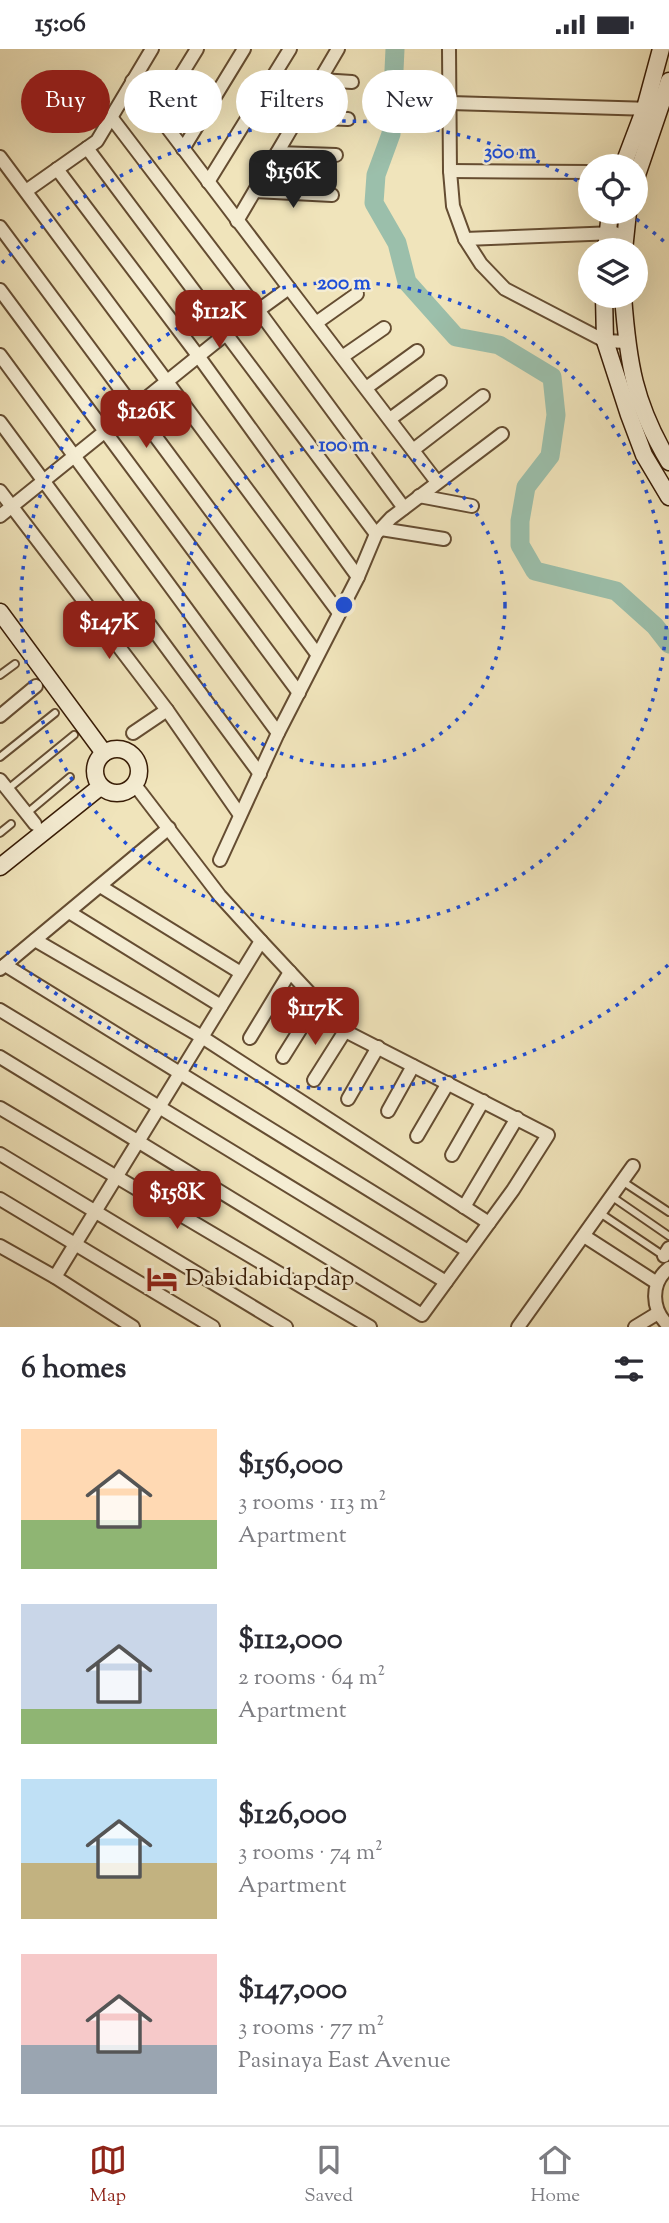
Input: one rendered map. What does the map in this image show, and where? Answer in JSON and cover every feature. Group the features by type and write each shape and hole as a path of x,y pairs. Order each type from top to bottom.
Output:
{"street":[{"path":"139,70 152,49"},
{"path":"184,70 197,49"},
{"path":"183,149 244,49"},
{"path":"208,182 290,49"},
{"path":"326,70 338,49"},
{"path":"449,49 449,70"},
{"path":"639,154 653,109 661,49"},
{"path":"653,109 669,81"},
{"path":"348,82 352,82"},
{"path":"26,191 97,141 124,95"},
{"path":"457,103 653,109"},
{"path":"111,117 404,508"},
{"path":"171,133 438,482"},
{"path":"237,221 289,133"},
{"path":"450,133 453,206 465,239 481,264 505,289 605,341 627,342"},
{"path":"87,148 379,532 444,539"},
{"path":"277,153 336,155"},
{"path":"0,157 339,613"},
{"path":"57,170 199,356 358,577"},
{"path":"450,171 578,171"},
{"path":"255,191 332,195"},
{"path":"625,238 626,224"},
{"path":"0,227 317,654"},
{"path":"614,238 625,232"},
{"path":"465,239 578,241"},
{"path":"0,516 199,356 289,288"},
{"path":"0,290 299,693"},
{"path":"316,323 357,294"},
{"path":"604,308 605,341 644,455 669,497"},
{"path":"624,308 632,374 643,414 669,462"},
{"path":"342,357 384,328"},
{"path":"366,388 417,351"},
{"path":"0,355 278,733"},
{"path":"390,419 440,382"},
{"path":"412,450 483,396"},
{"path":"0,422 260,774"},
{"path":"219,860 278,733 379,532 419,496 502,434"},
{"path":"0,491 167,710 240,815"},
{"path":"419,496 472,506"},
{"path":"0,612 104,753"},
{"path":"0,716 36,686"},
{"path":"133,733 167,710"},
{"path":"118,749 128,752 135,758 139,775 135,785 120,793 109,792 100,787 94,771 97,761 104,753 118,749"},
{"path":"4,785 30,819"},
{"path":"0,1058 422,1315 489,1223 548,1135 345,1031 220,896 135,785"},
{"path":"0,867 100,787"},
{"path":"169,828 2,967 180,1073 468,1251"},
{"path":"100,886 241,973"},
{"path":"69,912 221,1006"},
{"path":"35,940 202,1037 489,1223"},
{"path":"55,1277 261,941"},
{"path":"250,1038 290,972"},
{"path":"283,1057 318,1001"},
{"path":"0,1010 446,1282"},
{"path":"314,1080 345,1031"},
{"path":"348,1099 378,1047"},
{"path":"388,1111 413,1066"},
{"path":"417,1136 448,1083"},
{"path":"452,1155 483,1101"},
{"path":"0,1108 370,1327"},
{"path":"464,1207 517,1118"},
{"path":"0,1154 286,1327"},
{"path":"518,1327 633,1166"},
{"path":"0,1199 213,1327"},
{"path":"584,1236 657,1283"},
{"path":"0,1246 55,1277 124,1325"},
{"path":"667,1257 654,1298 658,1313 669,1326"},
{"path":"635,1327 658,1313"}],"lane":[{"path":"0,675 15,664"},
{"path":"0,757 55,713"},
{"path":"4,785 74,735"},
{"path":"30,819 70,777"},
{"path":"0,833 11,824"},
{"path":"622,1181 669,1212"},
{"path":"611,1196 669,1236"},
{"path":"600,1213 667,1257"}],"waterway":[{"path":"395,49 391,134 376,175 374,203 397,243 407,282 456,337 499,345 552,377 556,415 550,456 526,487 520,521 520,545 535,571 616,591 655,626 669,644"}],"place":[{"name":"Dabidabidapdap","path":"162,1279"}]}
